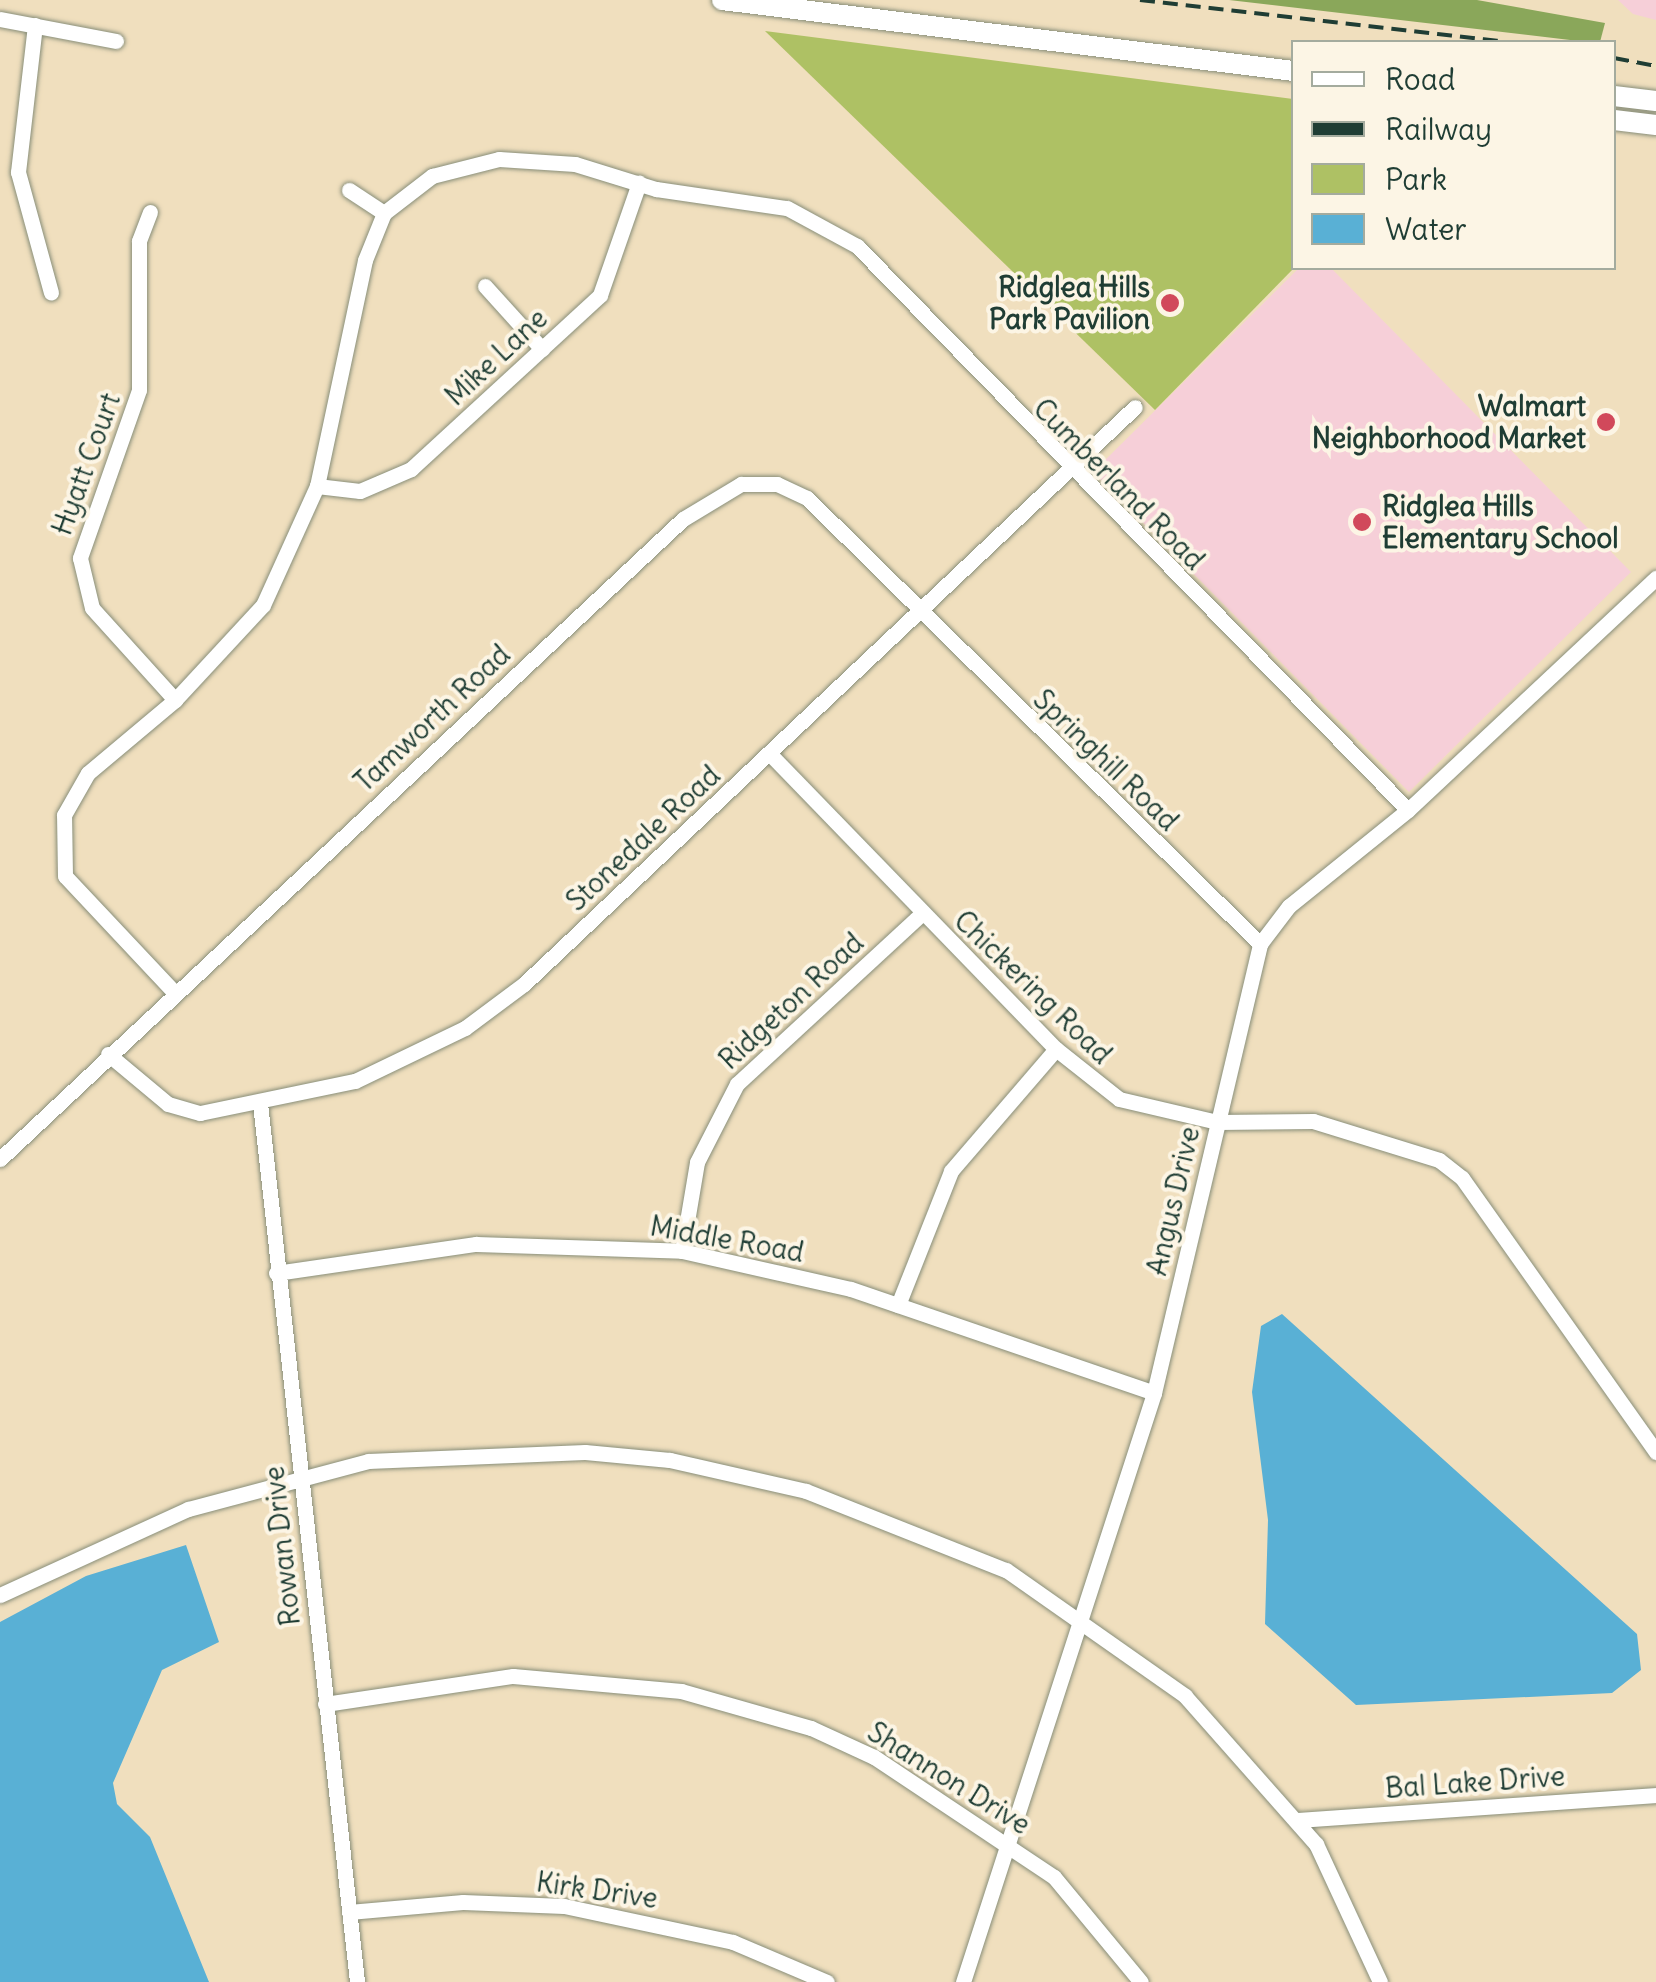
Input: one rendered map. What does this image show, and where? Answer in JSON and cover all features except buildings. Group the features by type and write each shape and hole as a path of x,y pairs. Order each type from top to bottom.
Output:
{"main road":[{"path":"722,0 1291,71"},
{"path":"1616,96 1656,102"},
{"path":"1616,120 1656,125"}],"street":[{"path":"0,19 116,41"},
{"path":"35,26 18,172 51,293"},
{"name":"Cumberland Road","path":"384,214 432,176 499,159 575,164 639,183 787,208 856,246 1069,470 1408,810"},
{"name":"Mike Lane","path":"318,486 360,491 411,469 542,349 609,284 639,183"},
{"path":"174,992 66,876 58,846 88,773 175,700 263,605 318,486 365,260 384,214 349,190"},
{"name":"Hyatt Court","path":"150,212 139,242 139,390 80,558 92,608 175,700"},
{"path":"485,286 542,349"},
{"name":"Stonedale Road","path":"108,1054 168,1104 200,1113 260,1103 375,1073 495,1008 1135,407"},
{"name":"Tamworth Road","path":"0,1159 683,519 725,490 792,488 920,610"},
{"name":"Angus Drive","path":"964,1982 1154,1393 1260,944 1289,906 1408,810 1656,578"},
{"name":"Springhill Road","path":"920,610 1260,944"},
{"name":"Chickering Road","path":"770,752 921,914 1056,1049 1120,1099 1218,1122 1313,1121 1439,1160 1466,1182 1656,1452"},
{"name":"Ridgeton Road","path":"682,1251 697,1162 737,1084 921,914"},
{"path":"898,1306 951,1171 1056,1049"},
{"name":"Rowan Drive","path":"260,1103 357,1982"},
{"name":"Middle Road","path":"276,1273 476,1244 682,1251 898,1306 1154,1393"},
{"path":"1641,1432 1656,1423"},
{"path":"0,1594 188,1509 368,1461 502,1452 687,1463 884,1515 1082,1616 1186,1696 1298,1820 1348,1900 1380,1982"},
{"name":"Shannon Drive","path":"325,1704 513,1676 681,1691 811,1728 874,1756 1009,1844 1098,1922 1141,1982"},
{"name":"Bal Lake Drive","path":"1298,1820 1656,1794"},
{"name":"Kirk Drive","path":"349,1912 464,1902 564,1906 733,1942 827,1982"}],"shaded area":[{"path":"1618,0 1656,0 1656,20 1633,14"},
{"name":"Ridglea Hills Elementary School","path":"1297,270 1333,270 1631,572 1409,792 1093,472"}],"green space":[{"path":"1229,0 1477,0 1605,23 1601,40 1570,40"},
{"path":"765,31 1291,99 1292,270 1155,410"}],"water":[{"path":"1282,1314 1637,1634 1641,1670 1612,1693 1356,1705 1265,1624 1268,1520 1252,1392 1261,1326"},
{"path":"186,1545 219,1642 162,1670 113,1783 117,1804 150,1837 209,1982 0,1982 0,1622 86,1576"}],"railway":[{"path":"1140,0 1489,40"},
{"path":"1616,58 1656,66"}],"place":[{"name":"Ridglea Hills Park Pavilion","path":"1170,303"},
{"name":"Walmart Neighborhood Market","path":"1606,422"},
{"name":"Ridglea Hills Elementary School","path":"1362,522"}]}
